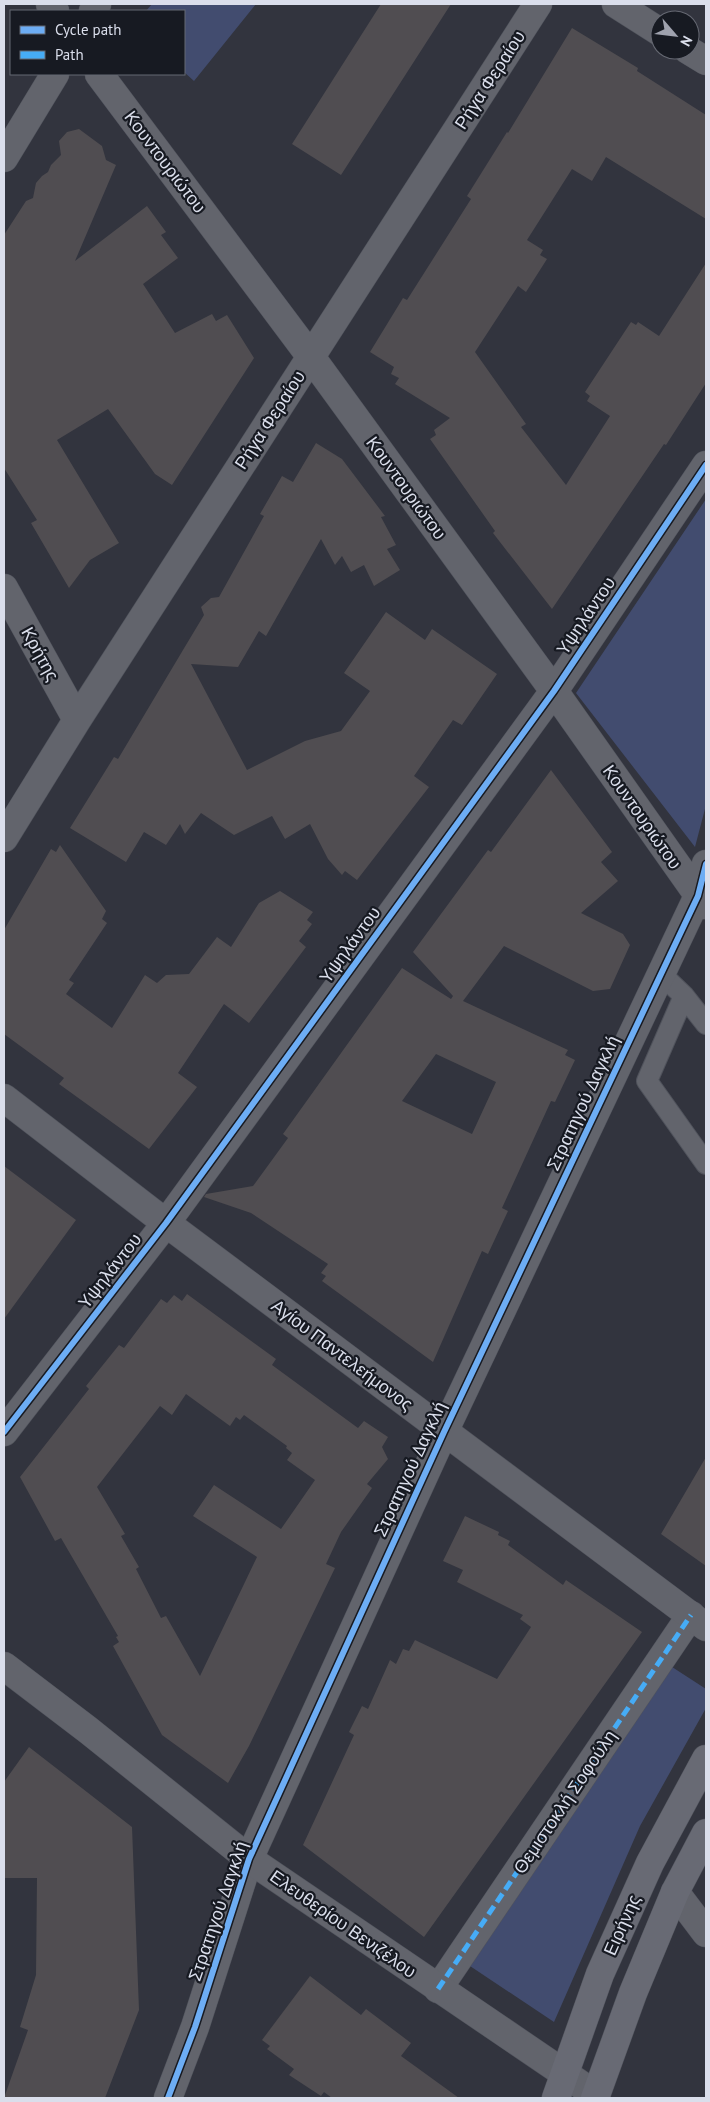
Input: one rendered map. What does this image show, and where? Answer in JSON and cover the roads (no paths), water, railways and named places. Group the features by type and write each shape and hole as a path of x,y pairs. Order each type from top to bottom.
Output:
{"main road":[{"name":"Ειρήνης","path":"556,2098 600,1974 646,1871 706,1759"},
{"name":"Ειρήνης","path":"596,2097 633,1993 675,1892 706,1833"}],"street":[{"name":"Ρήγα Φεραίου","path":"4,838 77,720 538,4"},
{"path":"616,4 650,26"},
{"path":"4,158 55,75"},
{"name":"Κουντουριώτου","path":"100,75 311,357 554,691 702,901"},
{"name":"Υψηλάντου","path":"4,1432 166,1223 554,691 706,465"},
{"name":"Κρήτης","path":"4,588 77,720"},
{"name":"Στρατηγού Δαγκλή","path":"168,2098 195,2027 249,1859 444,1432 661,974 702,901 706,864"},
{"name":"Αγίου Παντελεήμονος","path":"4,1098 166,1223 699,1621"},
{"name":"Θεμιστοκλή Σοφούλη","path":"438,1989 699,1621"},
{"name":"Ελευθερίου Βενιζέλου","path":"4,1666 88,1730 249,1859 564,2073 596,2097"},
{"path":"675,1892 706,1933"}],"lane":[{"path":"661,974 684,996 706,1024"},
{"path":"684,996 647,1082 706,1164"}]}
